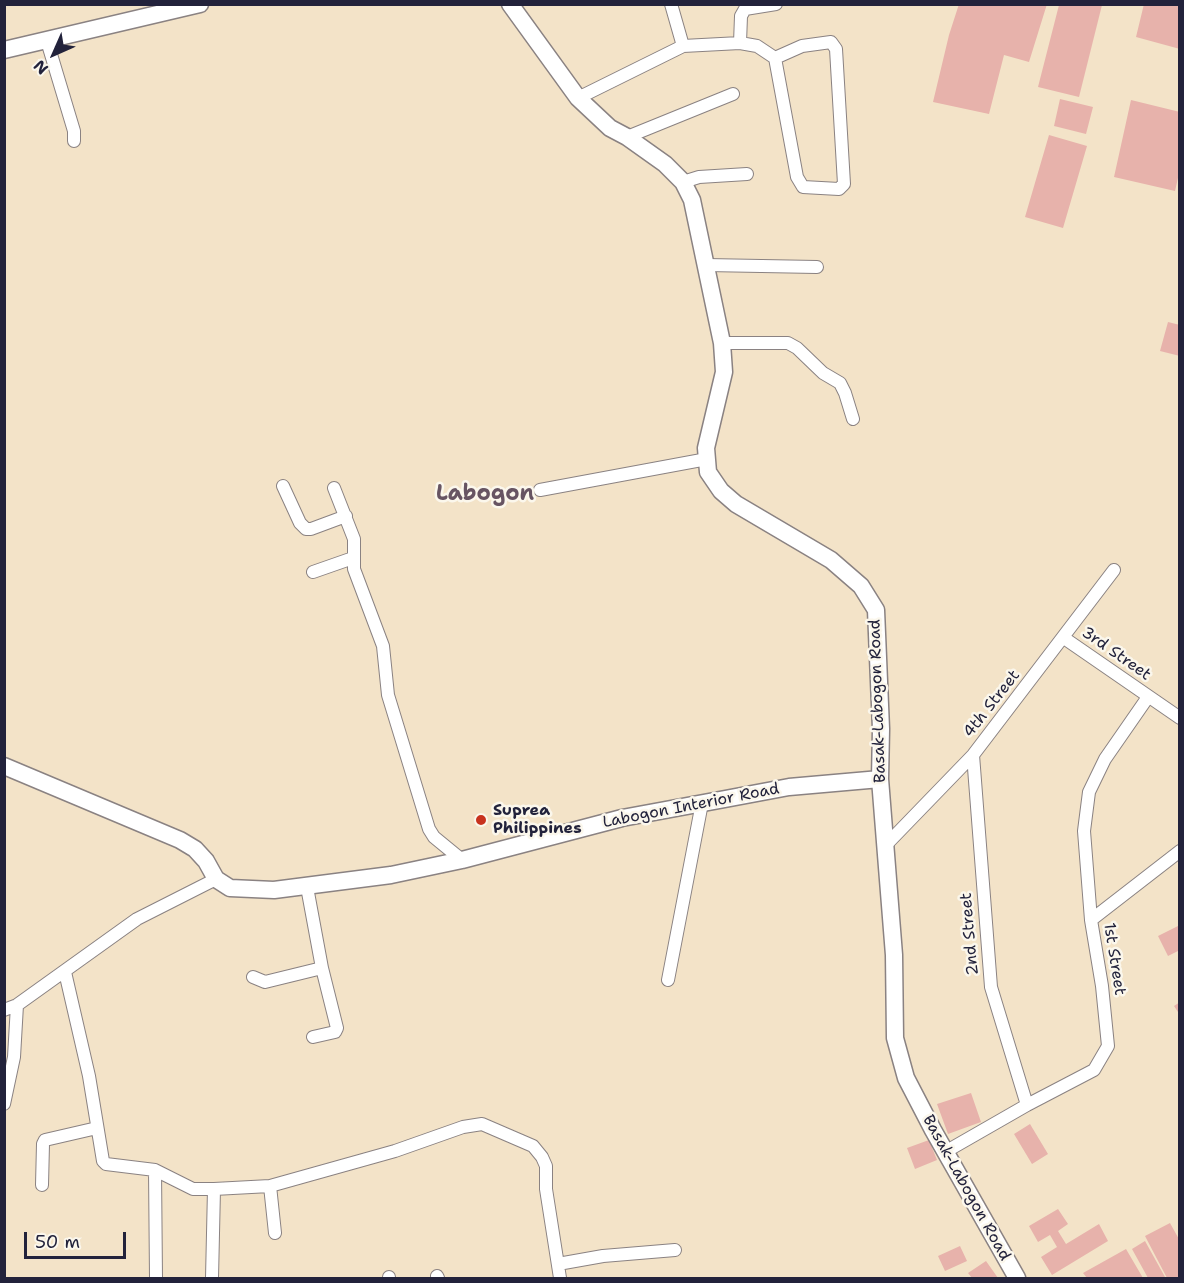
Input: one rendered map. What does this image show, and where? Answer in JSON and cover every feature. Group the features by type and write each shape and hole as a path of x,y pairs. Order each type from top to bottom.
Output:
{"street":[{"path":"4,50 200,4"},
{"name":"Basak-Labogon Road","path":"510,4 579,98 610,128 665,164 683,182 692,200 722,343 724,372 706,448 708,472 721,491 736,504 831,560 861,586 876,610 881,729 880,779 894,955 895,1038 906,1078 945,1152 1017,1278"},
{"path":"670,4 683,46"},
{"path":"741,44 741,16 745,9 776,4"},
{"path":"46,40 74,130 74,141"},
{"path":"579,98 683,46 741,44 757,46 775,58 797,177 803,187 839,189 844,184 836,49 831,42 788,51 775,58"},
{"path":"627,137 733,94"},
{"path":"683,182 699,177 747,174"},
{"path":"706,265 816,267"},
{"path":"722,343 792,345 823,373 840,383 853,419"},
{"path":"540,490 707,459"},
{"path":"283,486 300,523 306,529 346,516"},
{"path":"334,488 354,539 354,569 385,656 388,695 429,829 434,837 462,860"},
{"path":"313,572 353,558"},
{"name":"4th Street","path":"884,847 973,755 1114,570"},
{"name":"3rd Street","path":"1064,638 1179,718"},
{"name":"1st Street","path":"945,1152 1094,1070 1108,1046 1102,986 1091,920 1084,831 1089,792 1105,759 1149,697"},
{"name":"2nd Street","path":"973,755 991,987 1027,1105"},
{"path":"4,766 180,840 195,849 206,861 216,879 137,919 17,1005 4,1010"},
{"name":"Labogon Interior Road","path":"216,879 230,888 274,890 391,875 462,860 621,818 789,787 880,779"},
{"path":"668,980 702,803"},
{"path":"1091,920 1179,851"},
{"path":"307,887 322,968 337,1028 335,1032 313,1037"},
{"path":"253,977 265,982 322,968"},
{"path":"65,972 89,1076 103,1161 106,1164 155,1170 193,1189 214,1190 270,1186 395,1150 463,1127 482,1124 533,1146 542,1157 546,1166 546,1189 560,1278"},
{"path":"4,1104 14,1057 17,1005"},
{"path":"42,1185 45,1140 97,1128"},
{"path":"155,1170 156,1278"},
{"path":"270,1186 275,1233"},
{"path":"212,1278 214,1190"},
{"path":"558,1264 603,1256 675,1250"}],"building":[{"path":"959,4 1047,4 1029,62 1004,55 989,114 933,102"},
{"path":"1144,4 1180,4 1180,49 1136,37"},
{"path":"1059,5 1102,5 1079,97 1038,87"},
{"path":"1060,99 1093,107 1086,134 1054,126"},
{"path":"1131,100 1180,112 1180,169 1175,191 1114,177"},
{"path":"1049,135 1087,146 1063,228 1025,217"},
{"path":"1168,322 1180,325 1180,356 1160,351"},
{"path":"1180,925 1180,950 1168,956 1158,936"},
{"path":"1180,1002 1180,1015 1174,1006"},
{"path":"971,1093 981,1122 948,1134 937,1104"},
{"path":"1030,1124 1048,1154 1032,1164 1014,1134"},
{"path":"929,1140 937,1160 915,1169 907,1148"},
{"path":"1058,1209 1068,1224 1058,1231 1066,1244 1099,1224 1108,1241 1052,1275 1041,1257 1057,1247 1050,1235 1038,1242 1029,1226"},
{"path":"1170,1223 1180,1241 1178,1278 1167,1278 1145,1236"},
{"path":"1145,1241 1165,1277 1148,1278 1132,1249"},
{"path":"960,1246 967,1261 945,1271 938,1256"},
{"path":"1126,1249 1143,1278 1087,1278 1083,1273"},
{"path":"986,1261 998,1278 972,1278 968,1273"}],"place":[{"name":"Suprea Philippines","path":"481,820"}],"district":[{"name":"Labogon","path":"485,494"}]}
